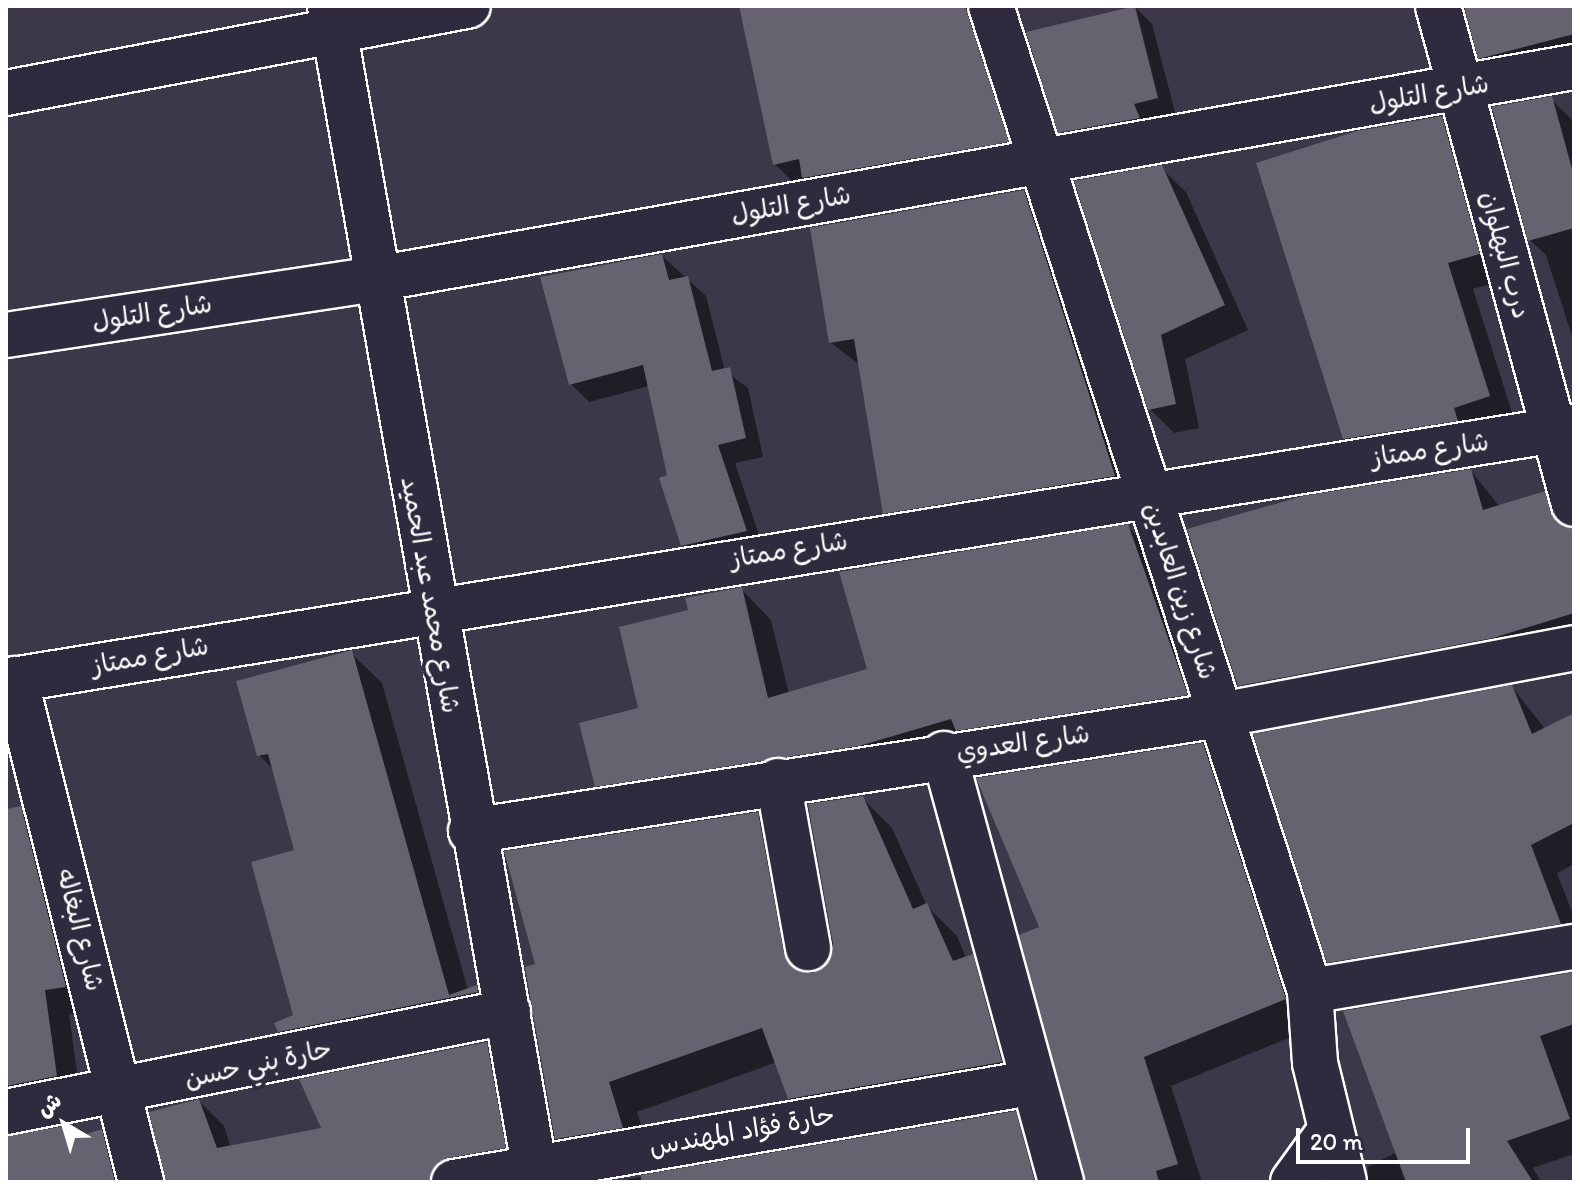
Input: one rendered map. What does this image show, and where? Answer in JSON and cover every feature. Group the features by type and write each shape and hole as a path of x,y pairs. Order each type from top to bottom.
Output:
{"street":[{"path":"6,93 333,19 468,6"},
{"name":"شارع زين العابدين","path":"991,6 1310,991 1330,1131 1344,1182"},
{"name":"درب البهلوان","path":"1438,6 1460,89 1564,429 1574,504"},
{"name":"شارع محمد عبد الحميد","path":"333,19 471,831 508,1012 536,1174"},
{"name":"شارع التلول","path":"6,335 376,279 1574,67"},
{"name":"شارع ممتاز","path":"11,680 432,607 1564,429"},
{"name":"شارع العدوي","path":"471,831 944,754 1220,715 1574,648"},
{"name":"شارع البغاله","path":"11,680 122,1092 141,1182"},
{"path":"944,754 1030,1083 1061,1182"},
{"path":"778,781 808,948"},
{"path":"1310,991 1574,947"},
{"name":"حارة بني حسن","path":"6,1112 122,1092 508,1012"},
{"name":"حارة فؤاد المهندس","path":"454,1182 536,1174 1030,1083"},
{"path":"1293,1182 1330,1131"}],"building":[{"path":"739,6 965,6 1009,142 802,178 799,159 773,165"},
{"path":"1135,6 1158,98 1134,104 1140,118 1058,133 1026,32"},
{"path":"1464,6 1574,6 1574,34 1478,59"},
{"path":"1552,96 1574,176 1574,228 1528,241 1492,107"},
{"path":"1442,116 1480,254 1448,263 1490,396 1454,408 1458,421 1343,439 1256,163 1357,131"},
{"path":"1162,165 1225,305 1161,335 1176,404 1148,410 1074,181"},
{"path":"1024,190 1115,476 883,514 854,339 829,343 810,228"},
{"path":"662,254 669,280 688,276 712,371 730,367 746,438 718,445 747,531 681,546 659,478 667,475 643,365 569,385 540,277"},
{"path":"1471,469 1483,510 1545,491 1556,521 1574,528 1574,613 1493,638 1238,686 1187,529 1303,496"},
{"path":"1128,524 1188,695 956,731 951,719 859,746 595,787 579,723 638,708 619,627 688,610 685,598 742,587 768,698 867,669 839,572"},
{"path":"352,650 449,995 477,985 478,992 278,1032 274,1023 293,1015 251,862 294,850 268,754 257,756 236,681"},
{"path":"1512,685 1532,734 1574,713 1574,823 1531,845 1561,924 1327,963 1253,734"},
{"path":"1203,743 1286,999 1144,1057 1178,1164 1156,1171 1159,1182 1085,1182 1019,935 1039,927 976,778"},
{"path":"863,796 913,909 927,903 953,961 973,954 1002,1062 788,1099 762,1028 609,1082 623,1128 555,1139 525,967 535,964 504,851 758,812 784,953 799,971 812,973 825,967 833,944 808,804"},
{"path":"21,806 66,987 45,990 57,1076 6,1086 6,809"},
{"path":"1574,972 1574,1024 1540,1036 1570,1119 1507,1141 1533,1182 1406,1182 1343,1011"},
{"path":"487,1042 506,1148 449,1158 430,1182 165,1182 149,1112 199,1099 217,1148 321,1128 299,1079"},
{"path":"1016,1111 1035,1182 641,1182 641,1175"},
{"path":"71,1125 74,1138 102,1129 115,1182 6,1182 6,1136"}]}
